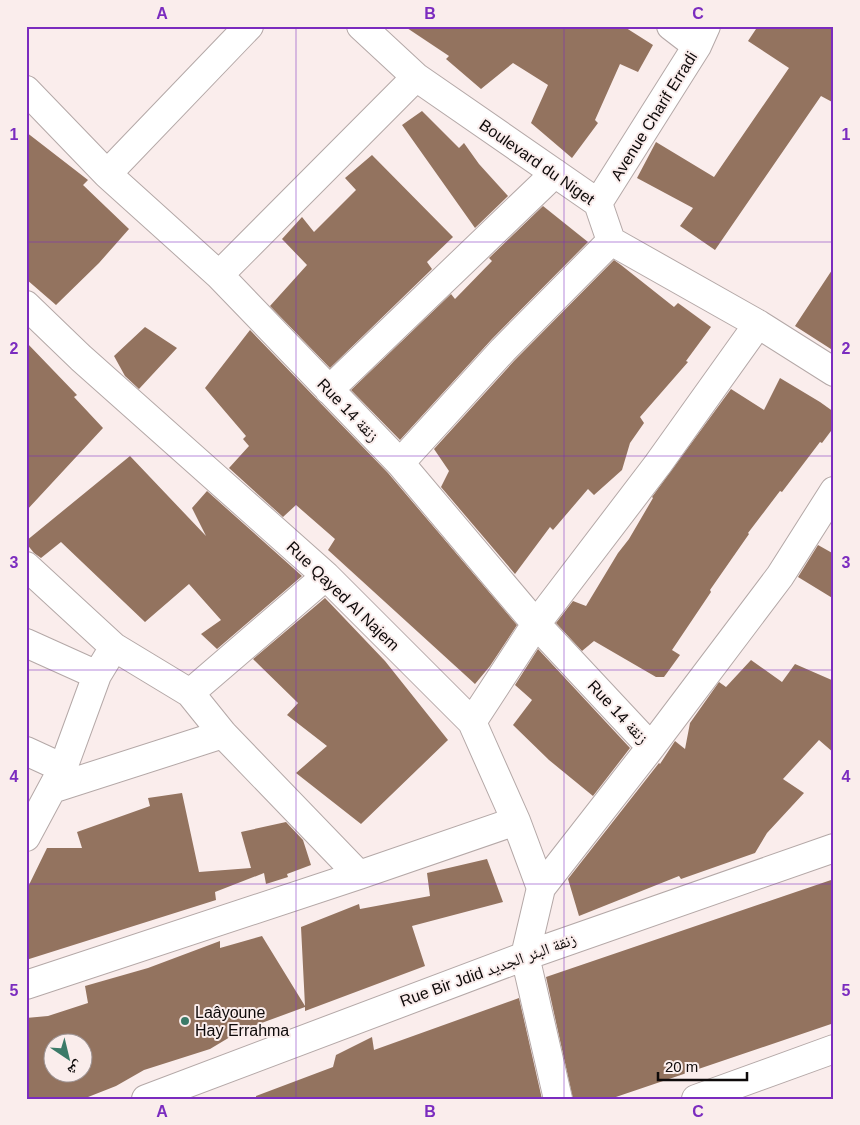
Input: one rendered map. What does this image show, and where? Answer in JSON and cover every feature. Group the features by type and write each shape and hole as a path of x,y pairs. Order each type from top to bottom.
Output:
{"street":[{"path":"107,174 248,26"},
{"name":"Boulevard du Niget","path":"361,26 416,77 598,204 610,241"},
{"path":"671,26 702,36"},
{"name":"Avenue Charif Erradi","path":"598,204 702,36"},
{"path":"219,276 416,77"},
{"name":"Rue 14 زنقة","path":"26,90 107,174 219,276 400,463 536,624 651,747"},
{"path":"329,390 555,173"},
{"path":"400,463 503,350 610,241 758,324 834,372"},
{"name":"Rue Qayed Al Najem","path":"26,305 81,358 326,576 472,722 516,821 541,888"},
{"path":"472,722 536,624 658,464 758,324"},
{"path":"558,1099 525,956 541,888 651,747 780,576 834,491"},
{"path":"26,566 114,647 190,693 224,734 359,875"},
{"path":"190,693 326,576"},
{"path":"26,643 97,675"},
{"path":"26,837 58,778 97,675 114,647"},
{"path":"58,778 224,734"},
{"path":"26,751 58,778"},
{"path":"26,985 516,821"},
{"name":"Rue Bir Jdid زنقة البئر الجديد","path":"146,1099 525,956 834,848"},
{"path":"696,1099 834,1049"}],"building":[{"path":"404,26 623,26 653,45 638,72 620,64 595,120 598,123 572,158 531,123 548,85 513,63 481,89 446,59 449,56"},
{"path":"758,26 834,26 834,103 821,96 715,250 680,226 693,208 637,178 656,142 714,177 789,68 748,41"},
{"path":"422,111 459,148 464,143 479,164 508,196 475,228 402,125"},
{"path":"26,132 88,180 83,185 129,229 99,263 56,305 26,279"},
{"path":"372,155 453,237 427,262 432,269 330,368 270,306 307,265 282,239 302,217 314,232 356,190 345,178"},
{"path":"543,206 588,242 492,339 400,440 351,390 451,294 455,299 492,261 489,258"},
{"path":"614,260 674,307 678,303 711,327 686,361 688,362 640,417 644,423 630,443 622,470 594,495 588,489 553,530 550,527 515,574 441,487 449,471 434,449 514,361"},
{"path":"834,267 834,351 795,326"},
{"path":"145,327 177,348 139,389 125,376 114,356"},
{"path":"250,330 388,473 517,625 490,666 475,684 328,550 335,539 296,505 283,517 229,468 249,446 243,439 246,436 205,388"},
{"path":"26,342 77,395 74,397 103,428 26,511"},
{"path":"780,378 834,412 834,427 822,443 820,442 782,492 780,491 748,533 672,650 680,655 664,677 656,677 594,641 582,651 556,623 573,601 586,606 618,553 629,539 652,497 731,389 764,410"},
{"path":"130,456 206,536 192,508 207,491 302,576 217,649 201,634 221,620 189,584 145,622 61,542 41,558 26,543 26,541"},
{"path":"818,545 834,554 834,599 798,577"},
{"path":"325,598 385,661 448,740 361,824 296,773 327,746 287,715 298,703 253,659"},
{"path":"538,649 630,748 593,796 549,760 513,725 532,700 515,685"},
{"path":"751,660 782,682 795,664 834,681 834,753 819,740 783,779 804,793 767,833 755,853 681,879 679,876 579,916 568,879 660,764 675,741 685,749 690,723 719,682 726,687"},
{"path":"182,793 199,872 251,868 241,832 286,822 303,840 311,865 287,874 288,877 266,884 264,873 215,892 216,900 26,960 26,891 47,848 82,848 77,832 150,806 148,798"},
{"path":"487,859 503,902 412,926 425,966 305,1011 305,1007 240,1031 210,1049 144,1070 116,1086 83,1099 26,1099 26,1018 48,1016 88,1003 85,986 148,968 220,941 220,948 262,936 305,1006 301,927 359,904 360,909 430,896 427,873"},
{"path":"834,879 834,1023 610,1099 573,1099 546,977"},
{"path":"519,998 542,1099 256,1099 256,1096 333,1067 336,1055 372,1037 374,1050"}],"place":[{"name":"Laâyoune Hay Errahma","path":"185,1021"}]}
